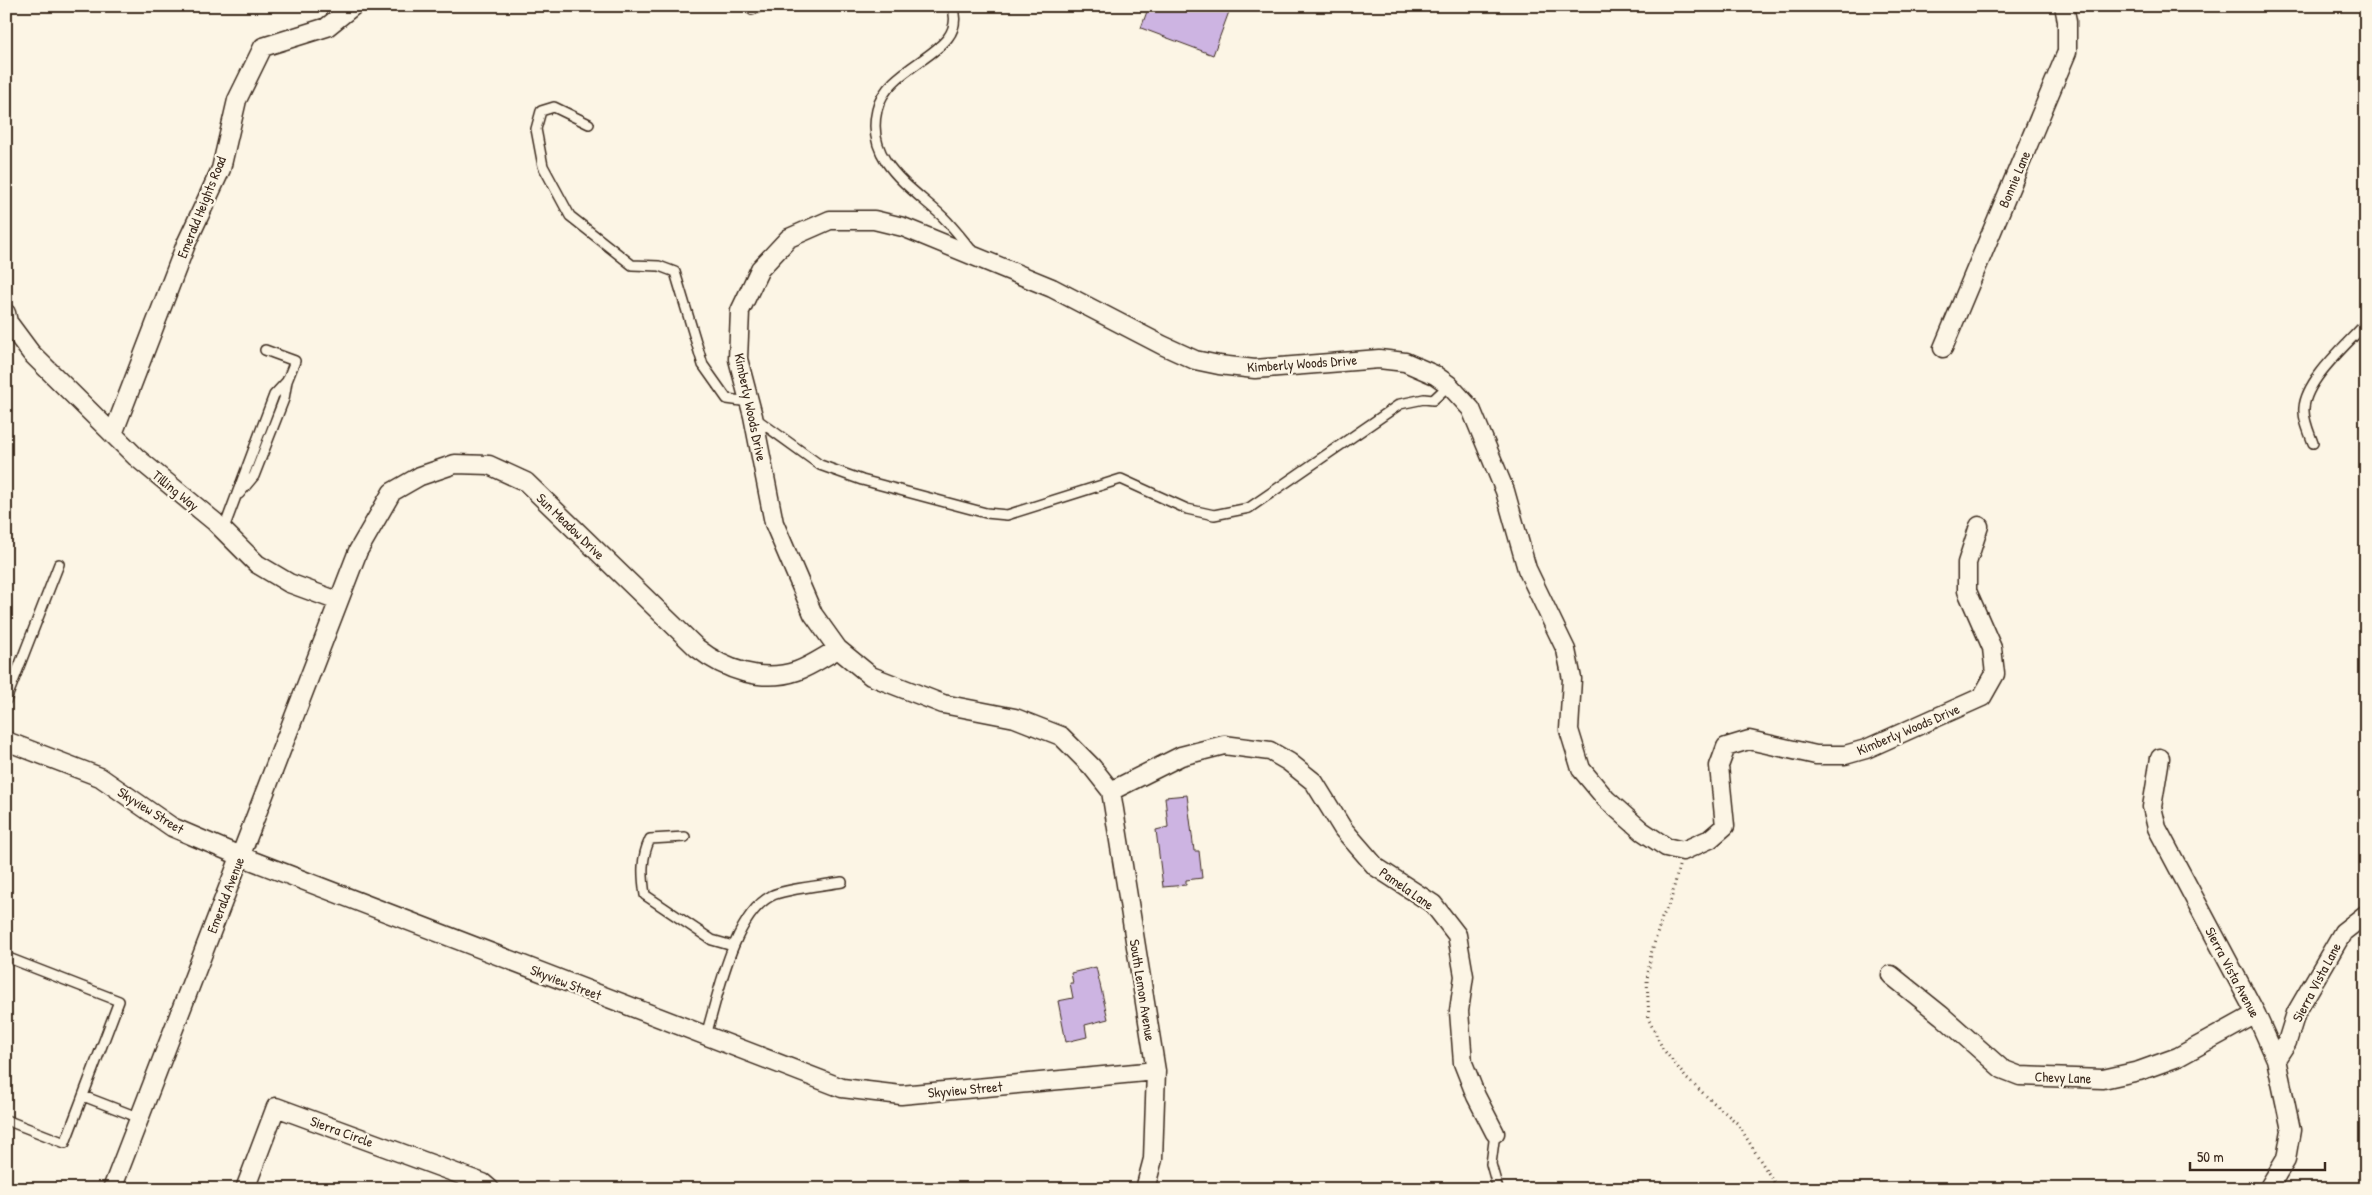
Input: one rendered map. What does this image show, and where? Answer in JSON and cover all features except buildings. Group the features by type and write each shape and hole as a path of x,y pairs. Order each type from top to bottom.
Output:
{"street":[{"name":"Emerald Heights Road","path":"114,434 186,244 220,168 237,100 263,47 327,27 353,6"},
{"name":"Bonnie Lane","path":"1944,348 2067,52 2067,21 2064,6"},
{"name":"Kimberly Woods Drive","path":"1111,791 1092,767 1061,736 1016,718 943,704 907,692 872,676 838,649 814,614 774,523 751,410 738,359 740,311 760,269 789,238 830,220 874,220 903,227 1052,288 1195,360 1255,369 1389,359 1421,367 1449,384 1471,409 1505,491 1527,569 1566,650 1572,679 1569,730 1581,769 1606,799 1642,831 1666,847 1683,851 1710,839 1725,826 1719,766 1726,747 1750,740 1816,755 1846,755 1866,750 1982,697 1995,674 1992,648 1966,591 1967,563 1979,526"},
{"name":"Tilling Way","path":"6,313 8,322 31,353 136,457 224,531 257,564 289,583 338,601"},
{"name":"Sun Meadow Drive","path":"338,601 358,551 392,492 420,476 456,464 489,466 526,482 698,648 723,666 753,674 783,674 798,671 838,649"},
{"name":"Emerald Avenue","path":"112,1189 338,601"},
{"name":"Skyview Street","path":"6,742 100,777 172,827 240,856 842,1088 869,1093 901,1095 1156,1071"},
{"name":"Pamela Lane","path":"1111,791 1181,756 1224,745 1270,751 1289,762 1314,782 1343,829 1376,867 1433,904 1457,935 1464,976 1459,1011 1463,1063 1476,1096 1495,1133"},
{"name":"Sierra Vista Avenue","path":"2160,758 2152,807 2157,828 2256,1014 2276,1059 2291,1130 2286,1159 2268,1189"},
{"name":"South Lemon Avenue","path":"1111,791 1156,1071 1156,1112 1152,1159 1145,1189"},
{"name":"Sierra Vista Lane","path":"2276,1059 2287,1042 2296,1013 2343,932 2366,914"},
{"name":"Chevy Lane","path":"1891,975 1942,1016 2002,1069 2020,1076 2103,1079 2139,1071 2178,1057 2256,1014"},
{"name":"Sierra Circle","path":"245,1189 276,1107 483,1183 490,1189"}],"lane":[{"path":"752,10 762,6"},
{"path":"952,6 955,17 954,31 934,53 905,70 886,88 878,107 874,128 878,146 892,172 944,219 978,258"},
{"path":"589,124 554,107 541,111 536,129 543,166 570,216 632,265 659,266 675,272 703,366 727,399 751,410 820,466 862,480 986,513 1007,515 1121,479 1187,509 1214,515 1249,508 1400,404 1424,399 1433,400 1449,384"},
{"path":"2313,443 2304,409 2308,396 2317,379 2338,352 2366,323"},
{"path":"224,531 239,494 254,476 284,399 287,381 295,361 266,350"},
{"path":"6,700 59,564"},
{"path":"685,837 650,839 645,850 642,874 645,895 712,940 733,946"},
{"path":"706,1035 735,940 758,904 773,895 842,882"},
{"path":"6,957 119,1001 65,1143 6,1120"},
{"path":"83,1096 140,1118"},
{"path":"1495,1133 1492,1164 1498,1189"}],"path":[{"path":"1683,851 1671,900 1662,918 1652,954 1647,980 1649,1020 1663,1050 1687,1079 1738,1124 1778,1189"}]}
